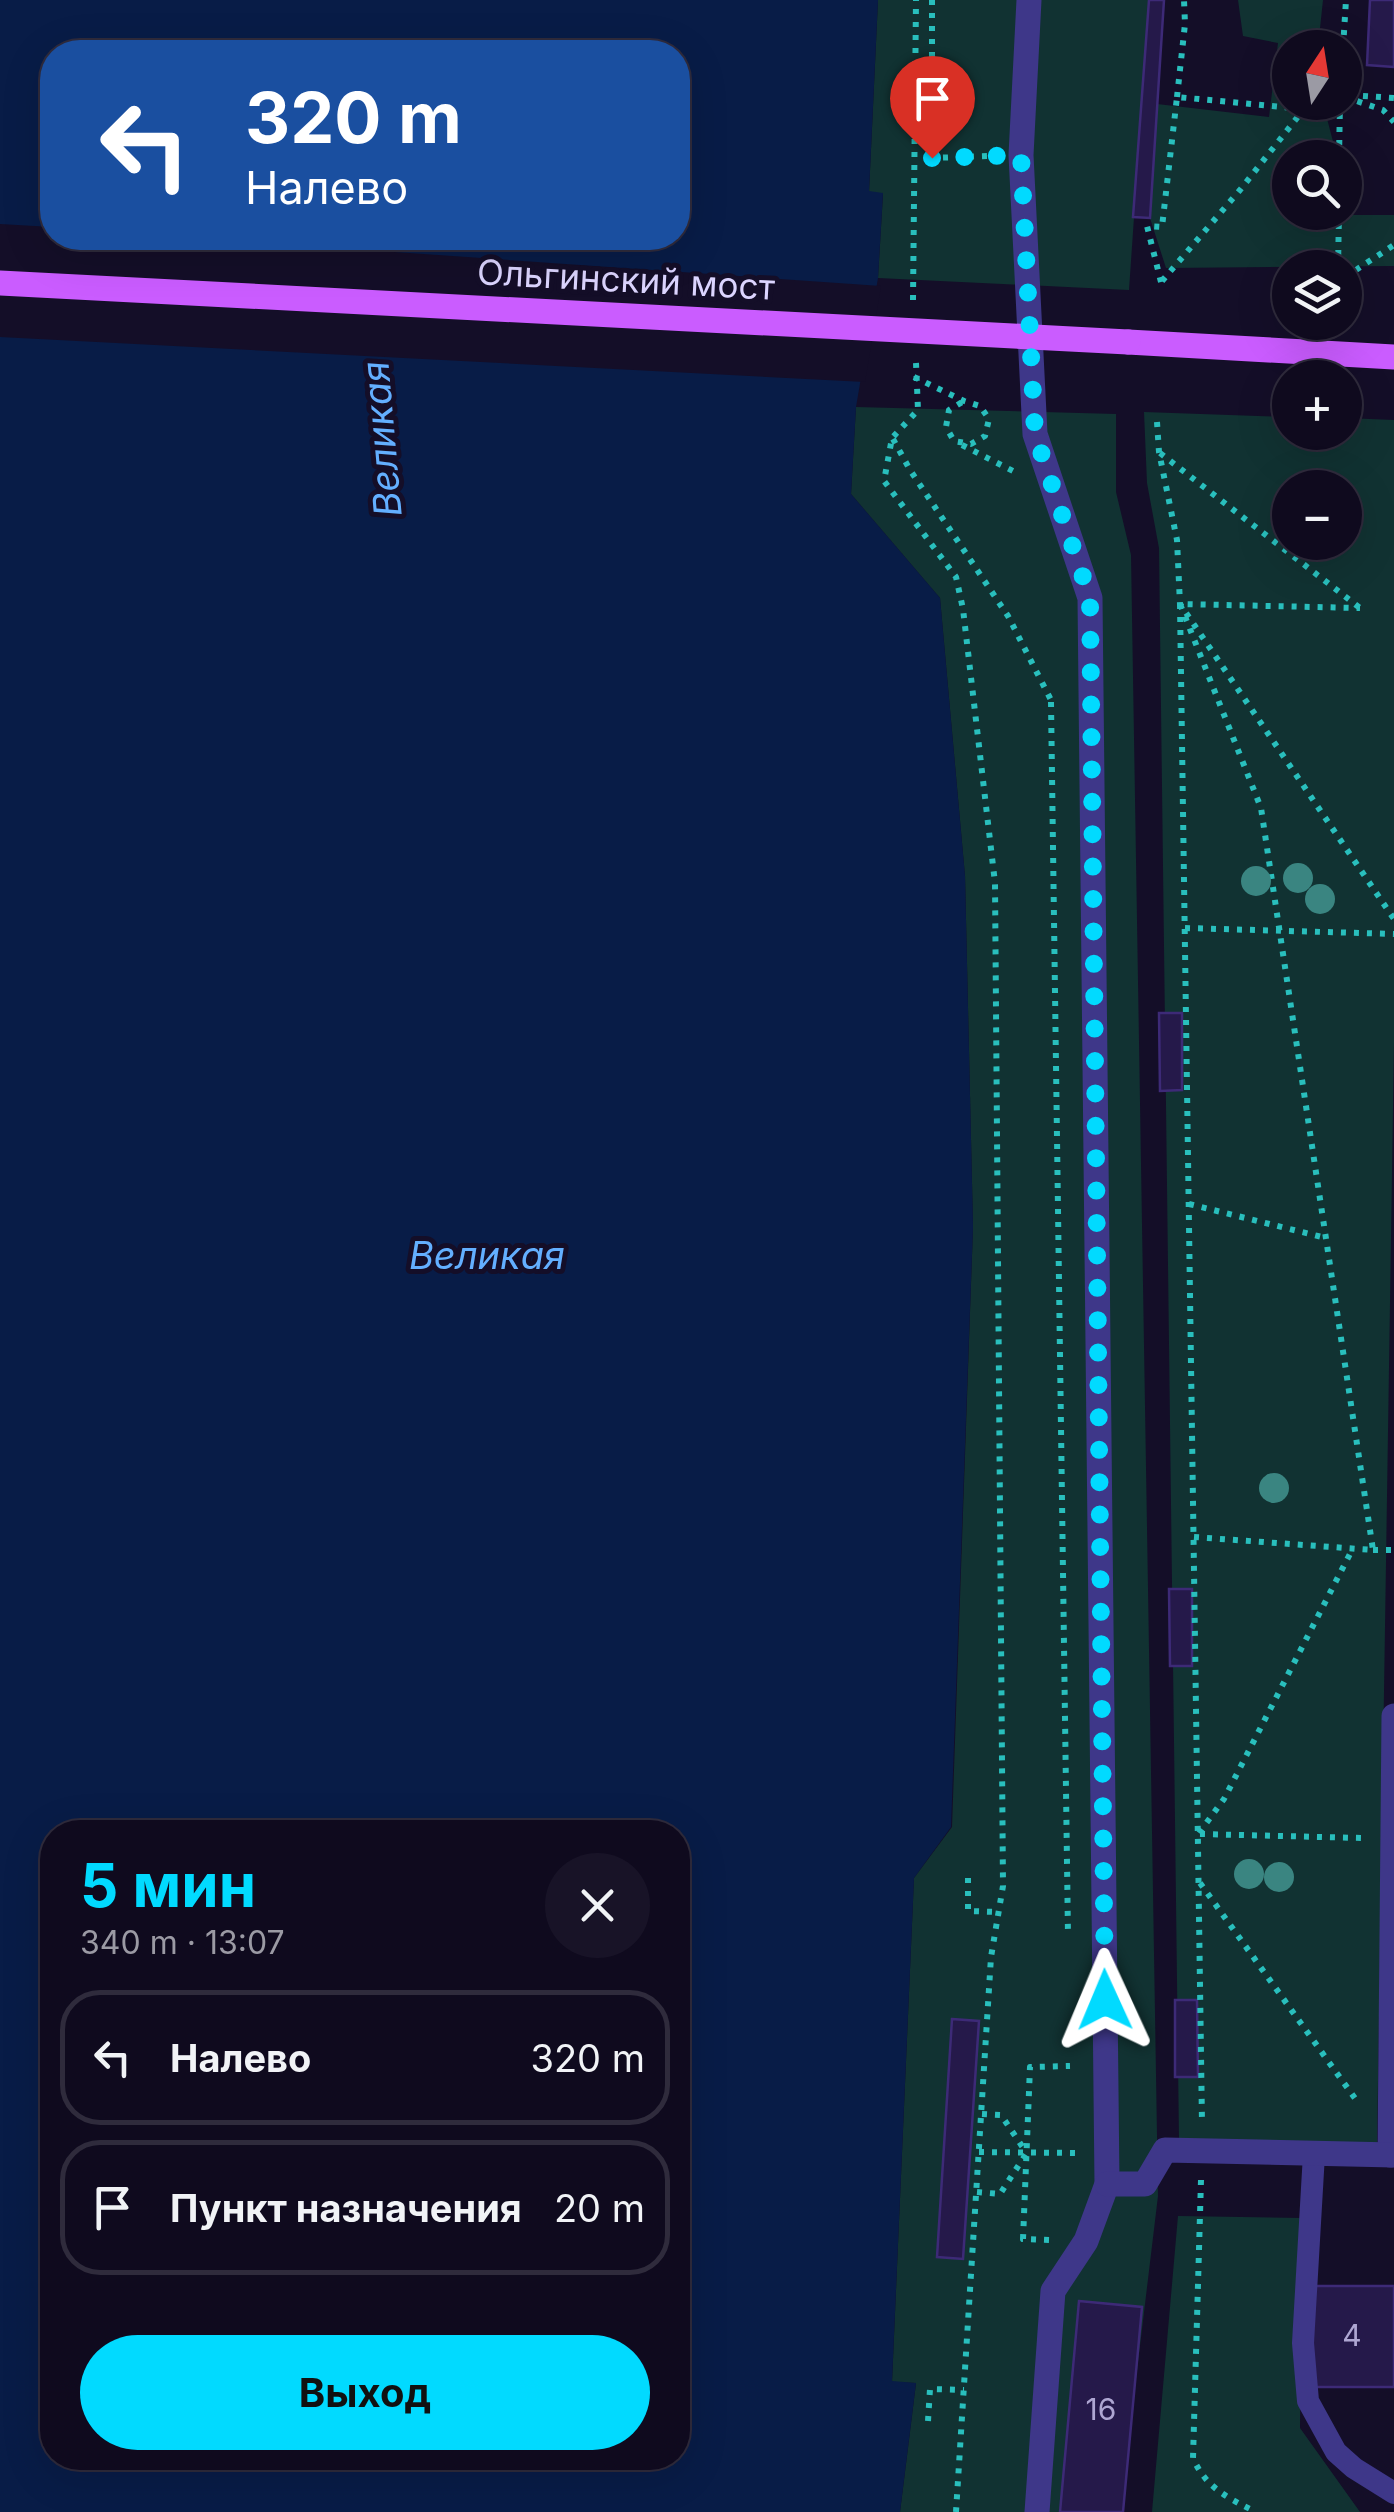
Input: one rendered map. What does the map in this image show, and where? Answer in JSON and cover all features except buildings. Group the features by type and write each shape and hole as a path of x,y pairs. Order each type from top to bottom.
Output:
{"main road":[{"name":"Ольгинский мост","path":"0,283 1394,357"}],"street":[{"path":"1029,0 1021,155 1035,434 1090,598 1107,2184 1086,2241 1053,2291 1037,2512"},
{"path":"1107,2184 1145,2184 1166,2150 1392,2155 1394,1716"}],"lane":[{"path":"1314,2154 1303,2343 1308,2401 1336,2452 1394,2492"}],"path":[{"path":"914,312 916,0"},
{"path":"932,0 932,158 1021,155"},
{"path":"1184,0 1185,24 1162,227 1146,226 1161,282 1295,120"},
{"path":"1344,30 1346,0"},
{"path":"1177,97 1272,106"},
{"path":"1362,97 1394,98"},
{"path":"1362,102 1383,110 1394,122"},
{"path":"1362,266 1394,245"},
{"path":"915,352 918,410 892,438 884,481 956,577 996,884 1003,1866 991,1957 956,2512"},
{"path":"914,377 980,406 988,420 985,436 971,444 954,441"},
{"path":"964,402 949,410 946,427 954,441 985,460"},
{"path":"1157,422 1159,452 1177,540 1180,604 1202,2151 1193,2458 1201,2476 1219,2493 1256,2512"},
{"path":"892,438 1008,616 1051,702 1068,1947"},
{"path":"1159,452 1360,608 1180,604"},
{"path":"1180,604 1394,919"},
{"path":"1180,604 1261,808 1373,1550"},
{"path":"1051,702 1092,702"},
{"path":"1185,928 1394,934"},
{"path":"1189,1204 1326,1238"},
{"path":"1194,1536 1394,1550"},
{"path":"1198,1834 1224,1799 1353,1548"},
{"path":"1198,1834 1392,1838"},
{"path":"968,1878 968,1911 998,1912"},
{"path":"1199,1882 1356,2103 1390,2114"},
{"path":"1070,2046 1070,2083"},
{"path":"1070,2066 1030,2067 1023,2239 1086,2241"},
{"path":"982,2114 1001,2115 1027,2152"},
{"path":"980,2152 1106,2154"},
{"path":"976,2192 1000,2194 1027,2152"},
{"path":"928,2420 930,2389 964,2390"}],"green space":[{"path":"878,0 1149,0 1129,290 878,278 883,194 869,192"},
{"path":"1238,0 1323,0 1320,30 1272,30 1272,42 1243,36"},
{"path":"1272,92 1272,120 1327,120 1333,140 1272,140 1272,230 1362,230 1362,215 1394,215 1394,266 1362,266 1362,250 1272,250 1272,267 1166,268 1150,218 1157,104 1269,117"},
{"path":"856,407 1116,414 1116,492 1131,555 1158,2196 1120,2512 900,2512 916,2383 892,2382 914,1878 952,1827 973,1227 965,876 940,598 851,494"},
{"path":"1144,412 1272,416 1272,450 1362,450 1362,419 1394,420 1394,1043 1377,2146 1179,2140 1159,548 1147,483"},
{"path":"1178,2216 1302,2218 1300,2428 1360,2512 1152,2512"}],"water":[{"name":"Великая","path":"0,0 878,0 869,191 883,193 878,278 856,407 851,494 940,598 965,876 973,1227 951,1827 914,1878 892,2381 916,2383 900,2512 0,2512"}],"pier":[{"path":"0,224 40,226 40,250 366,250 881,286 865,382 0,337"}],"route":[{"path":"932,158 1021,155 1035,434 1090,598 1105,2000"}]}
